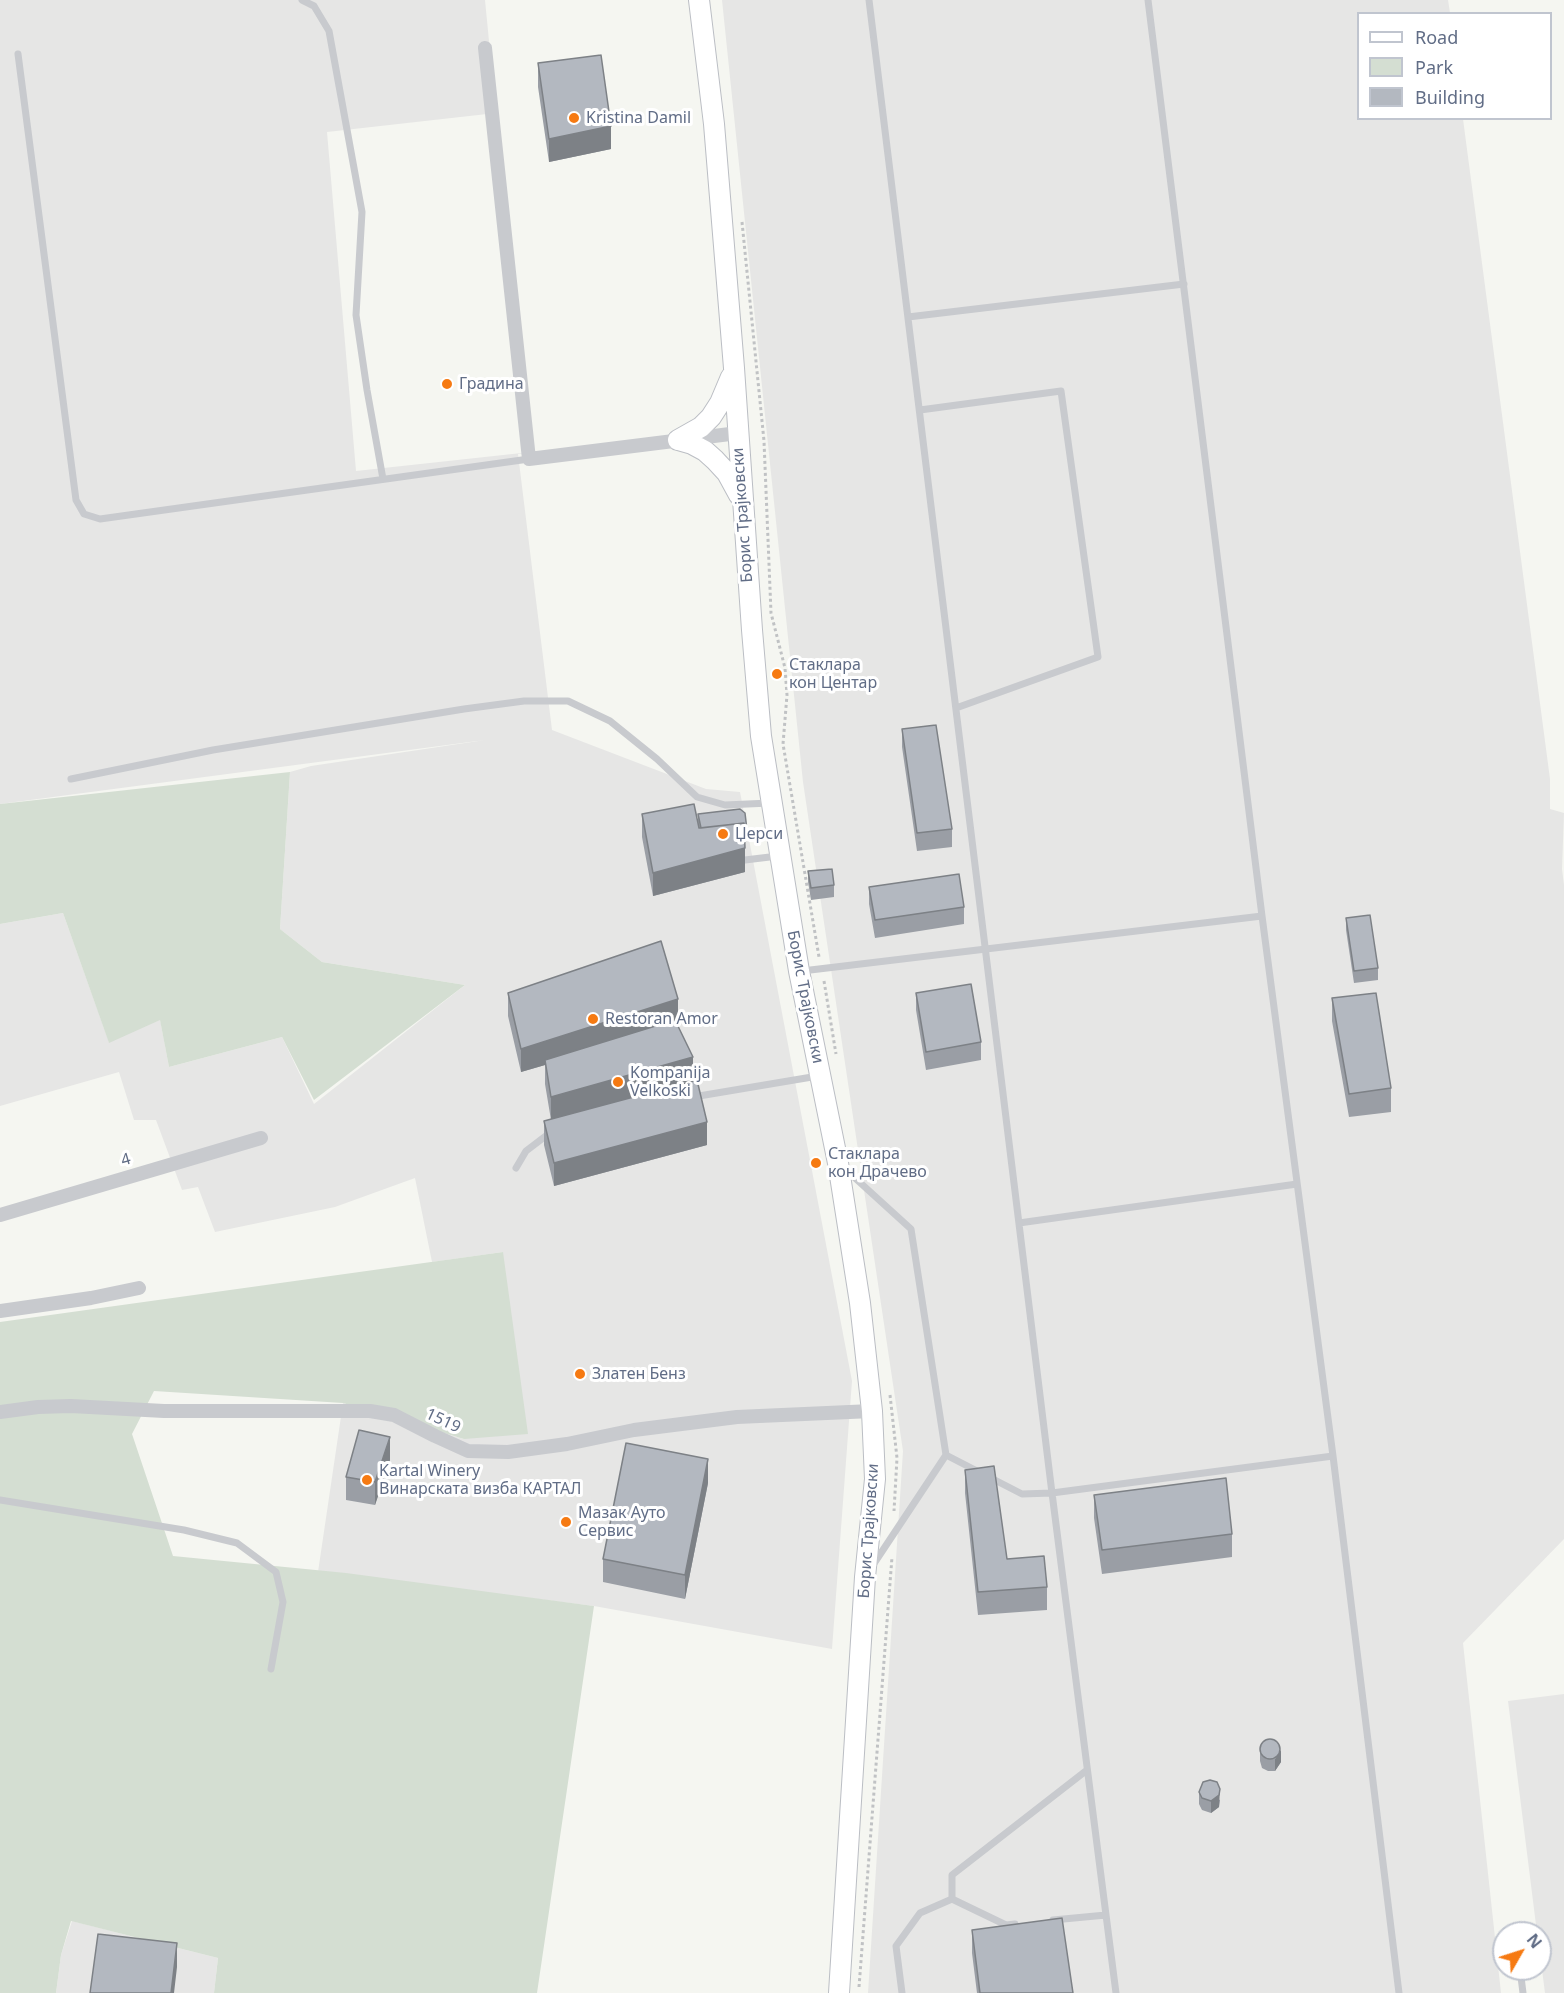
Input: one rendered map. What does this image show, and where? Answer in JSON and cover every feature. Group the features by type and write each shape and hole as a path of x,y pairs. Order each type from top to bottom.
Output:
{"main road":[{"name":"Борис Трајковски","path":"699,0 714,124 761,736 800,971 838,1163 861,1303 872,1412 875,1479 865,1577 840,1993"},
{"path":"678,440 701,427 711,417 728,389 734,368"},
{"path":"678,440 705,451 715,460 727,473 742,500"}],"street":[{"path":"485,48 529,459 738,433"},
{"name":"4","path":"0,1215 261,1138"},
{"path":"0,1311 91,1298 139,1288"},
{"name":"1519","path":"0,1412 71,1406 164,1411 370,1411 394,1415 435,1437 468,1451 508,1452 567,1444 634,1430 737,1417 872,1412"}],"lane":[{"path":"302,0 314,6 329,31 362,212 356,315 383,479"},
{"path":"869,0 1052,1493 1116,1993"},
{"path":"1148,0 1399,1993"},
{"path":"18,54 76,500 84,514 100,519 529,459"},
{"path":"908,317 1184,284"},
{"path":"920,410 1061,391 1098,657 956,708"},
{"path":"71,779 213,750 464,709 524,701 568,701 610,721 657,759 697,797 726,805 773,803"},
{"path":"694,807 697,797"},
{"path":"745,860 781,856"},
{"path":"800,971 1262,916"},
{"path":"679,1100 820,1075"},
{"path":"516,1168 526,1151 544,1135 555,1129"},
{"path":"838,1163 911,1229 946,1455 865,1577"},
{"path":"1019,1223 1297,1184"},
{"path":"946,1455 1022,1494 1052,1493 1333,1456"},
{"path":"0,1500 184,1530 237,1543 276,1572 283,1602 271,1669"},
{"path":"952,1899 952,1875 1087,1770"},
{"path":"952,1899 1006,1925 1029,1923"},
{"path":"902,1993 896,1946 920,1914 952,1899"},
{"path":"1040,1922 1106,1915"}],"shaded area":[{"path":"0,0 485,0 496,113 327,132 356,471 540,451 518,454 552,730 706,789 740,792 852,1381 832,1649 594,1606 318,1572 343,1403 464,1439 503,1252 432,1262 415,1178 335,1207 215,1232 198,1187 182,1190 156,1120 134,1120 119,1072 0,1106 0,924 63,913 109,1042 160,1019 169,1067 282,1037 314,1104 465,985 322,962 280,929 290,772 311,766 485,740 0,804"},
{"path":"722,0 1448,0 1450,12 1357,12 1357,120 1463,120 1550,779 1550,809 1564,813 1562,869 1564,885 1564,1539 1463,1643 1493,1921 1492,1981 1500,1981 1501,1993 868,1993 903,1451 803,782"},
{"path":"1564,1694 1564,1993 1545,1993 1543,1981 1552,1981 1552,1921 1536,1921 1508,1701"},
{"path":"72,1921 218,1958 214,1993 56,1993 61,1955"}],"green space":[{"path":"290,772 280,929 322,962 465,985 314,1100 282,1037 169,1067 160,1020 109,1043 63,913 0,924 0,804"},
{"path":"503,1252 528,1434 464,1439 343,1403 154,1391 132,1434 173,1556 346,1573 594,1606 537,1993 214,1993 218,1958 71,1921 61,1955 56,1993 0,1993 0,1322"}],"building":[{"name":"Kristina Damil","path":"601,55 611,126 549,139 538,63"},
{"path":"936,725 952,829 917,833 902,729"},
{"path":"694,804 699,828 744,823 745,848 653,873 642,814"},
{"path":"740,809 745,813 747,830 745,831 744,823 701,828 698,814"},
{"path":"832,869 834,885 811,888 808,871"},
{"path":"959,874 964,907 875,920 869,887"},
{"path":"1370,915 1378,968 1354,971 1346,918"},
{"path":"661,941 678,999 521,1049 508,993"},
{"path":"971,984 981,1042 926,1052 916,993"},
{"path":"1376,993 1391,1088 1349,1094 1332,998"},
{"path":"675,1020 693,1057 551,1097 545,1060"},
{"path":"697,1080 707,1122 554,1163 544,1121"},
{"path":"359,1430 390,1437 375,1482 346,1477"},
{"path":"626,1443 708,1459 685,1575 603,1559"},
{"path":"994,1466 1007,1559 1044,1556 1047,1587 978,1592 965,1470"},
{"path":"1226,1478 1232,1534 1102,1550 1094,1495"},
{"path":"1270,1739 1277,1742 1280,1749 1277,1756 1270,1759 1263,1756 1260,1749 1263,1742"},
{"path":"1210,1780 1217,1782 1220,1789 1219,1795 1211,1801 1202,1798 1199,1792 1203,1782"},
{"path":"1062,1918 1073,1993 980,1993 972,1930"},
{"path":"98,1934 177,1943 171,1993 90,1993"}],"place":[{"name":"Kristina Damil","path":"574,118"},
{"name":"Градина","path":"447,384"},
{"name":"Стаклара кон Центар","path":"777,674"},
{"name":"Џерси","path":"723,834"},
{"name":"Restoran Amor","path":"593,1019"},
{"name":"Kompanija Velkoski","path":"618,1082"},
{"name":"Стаклара кон Драчево","path":"816,1163"},
{"name":"Златен Бенз","path":"580,1374"},
{"name":"Kartal Winery Винарската визба КАРТАЛ","path":"367,1480"},
{"name":"Мазак Ауто Сервис","path":"566,1522"}]}
